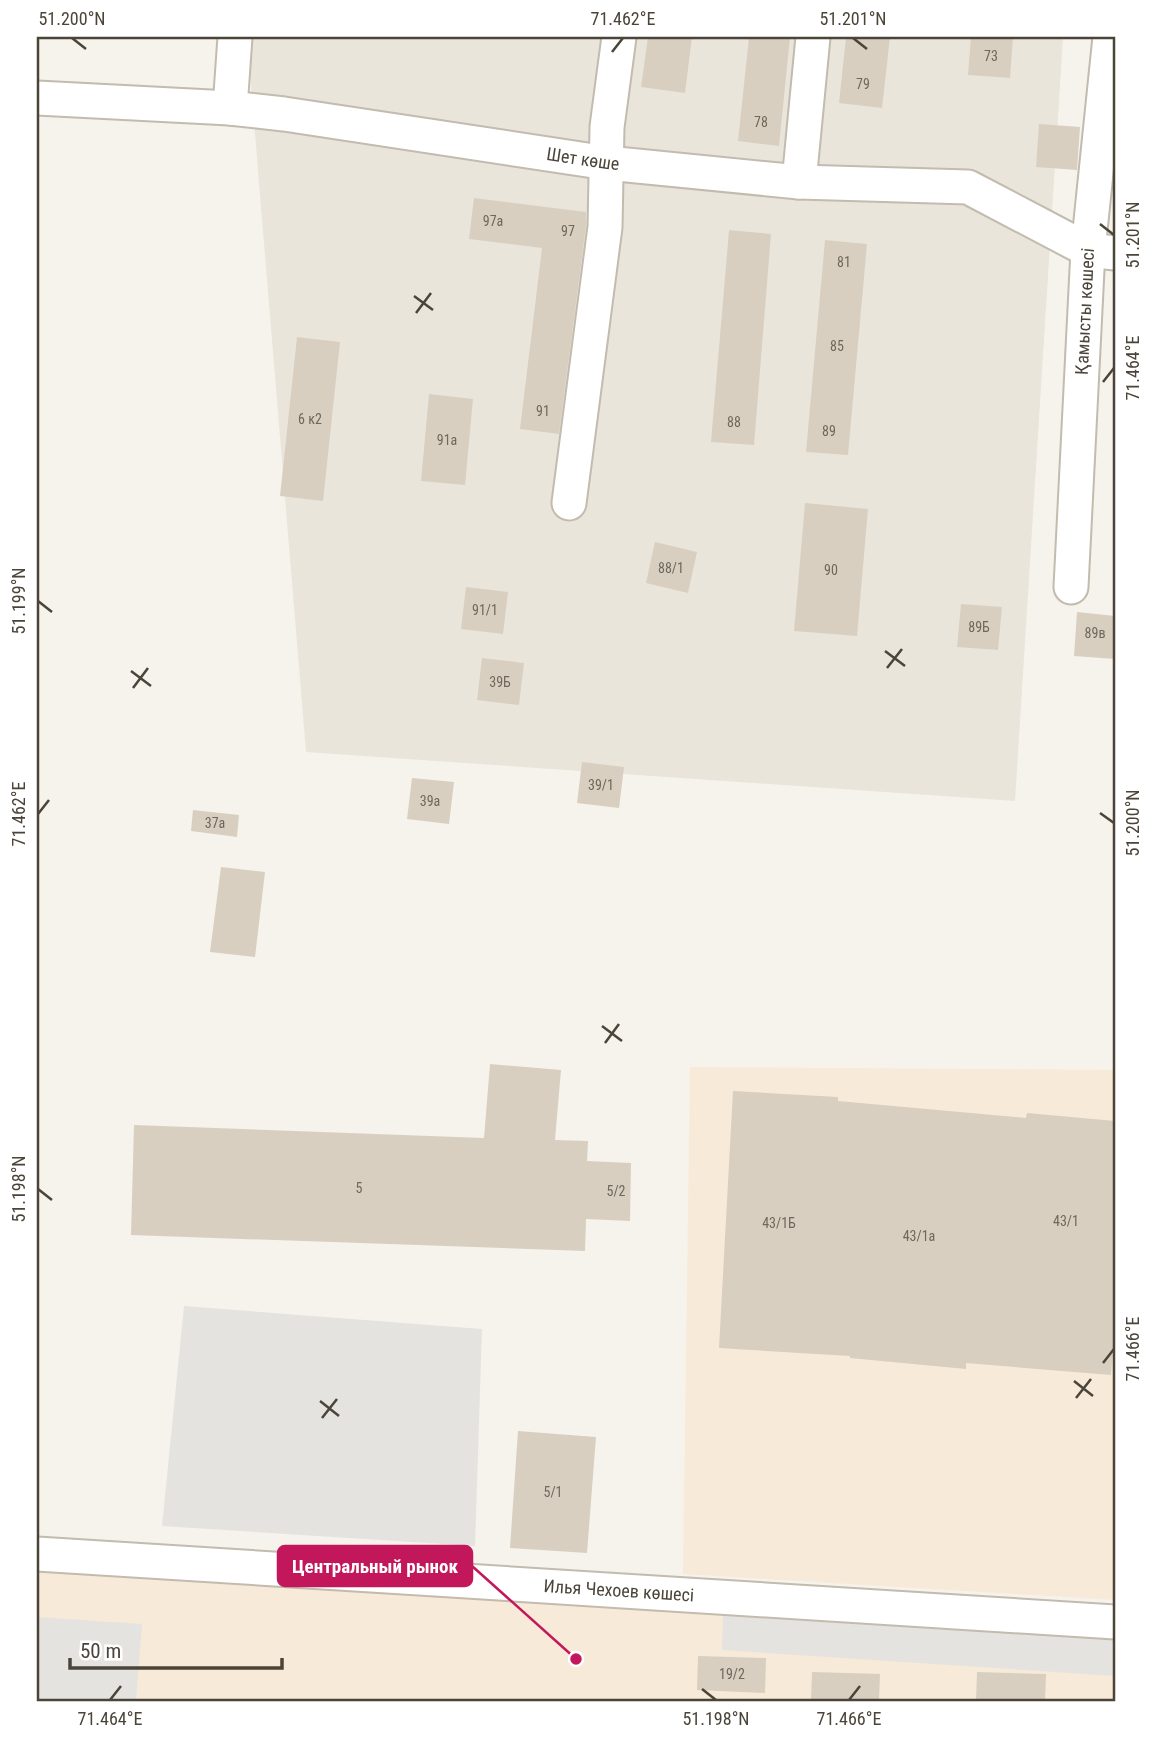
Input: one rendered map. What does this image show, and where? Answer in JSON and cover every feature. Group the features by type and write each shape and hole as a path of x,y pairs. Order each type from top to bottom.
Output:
{"street":[{"path":"230,108 235,37"},
{"path":"569,503 605,227 607,127 619,37"},
{"path":"799,182 813,37"},
{"name":"Қамысты көшесі","path":"1071,587 1102,252 1110,37"},
{"name":"Шет көше","path":"37,98 230,108 607,163 799,182 968,187 1102,252"},
{"name":"Илья Чехоев көшесі","path":"37,1555 1115,1622"}],"shaded area":[{"path":"247,37 1063,37 1015,801 306,752"},
{"path":"690,1067 1115,1070 1115,1600 683,1574"},
{"path":"184,1306 482,1329 475,1546 162,1526"},
{"path":"37,1538 1115,1617 1115,1701 37,1701"},
{"path":"723,1614 1115,1637 1115,1676 722,1650"},
{"path":"37,1617 142,1624 136,1701 37,1701"}],"building":[{"path":"648,37 692,37 685,93 641,87"},
{"path":"749,37 790,37 779,146 738,141"},
{"path":"846,37 890,37 882,108 839,103"},
{"path":"971,37 1013,37 1010,78 968,75"},
{"path":"1039,124 1080,127 1077,170 1036,167"},
{"path":"474,198 586,212 559,434 520,429 542,248 469,239"},
{"path":"729,230 771,234 754,445 711,442"},
{"path":"825,240 867,244 848,455 806,452"},
{"path":"297,337 340,342 323,501 280,496"},
{"path":"429,394 473,399 465,485 421,481"},
{"path":"805,503 868,509 857,636 794,631"},
{"path":"655,542 697,552 688,593 646,583"},
{"path":"466,587 508,592 503,634 461,629"},
{"path":"961,604 1002,607 998,650 957,647"},
{"path":"1077,612 1115,616 1115,659 1074,656"},
{"path":"482,658 524,663 519,705 477,700"},
{"path":"582,762 624,767 619,808 577,803"},
{"path":"412,778 454,782 449,824 407,819"},
{"path":"193,810 239,815 237,837 191,831"},
{"path":"221,867 265,872 255,957 210,952"},
{"path":"490,1064 561,1070 555,1140 588,1141 587,1161 631,1163 630,1221 586,1219 585,1251 131,1235 134,1125 484,1138"},
{"path":"733,1091 838,1097 838,1101 1026,1118 1027,1113 1115,1121 1115,1322 1111,1375 966,1363 966,1369 850,1356 719,1348"},
{"path":"518,1431 596,1437 587,1553 510,1548"},
{"path":"698,1656 766,1658 765,1693 697,1690"},
{"path":"812,1672 880,1674 879,1701 811,1701"},
{"path":"977,1672 1046,1674 1045,1701 976,1701"}],"place":[{"name":"Центральный рынок","path":"576,1659"}]}
